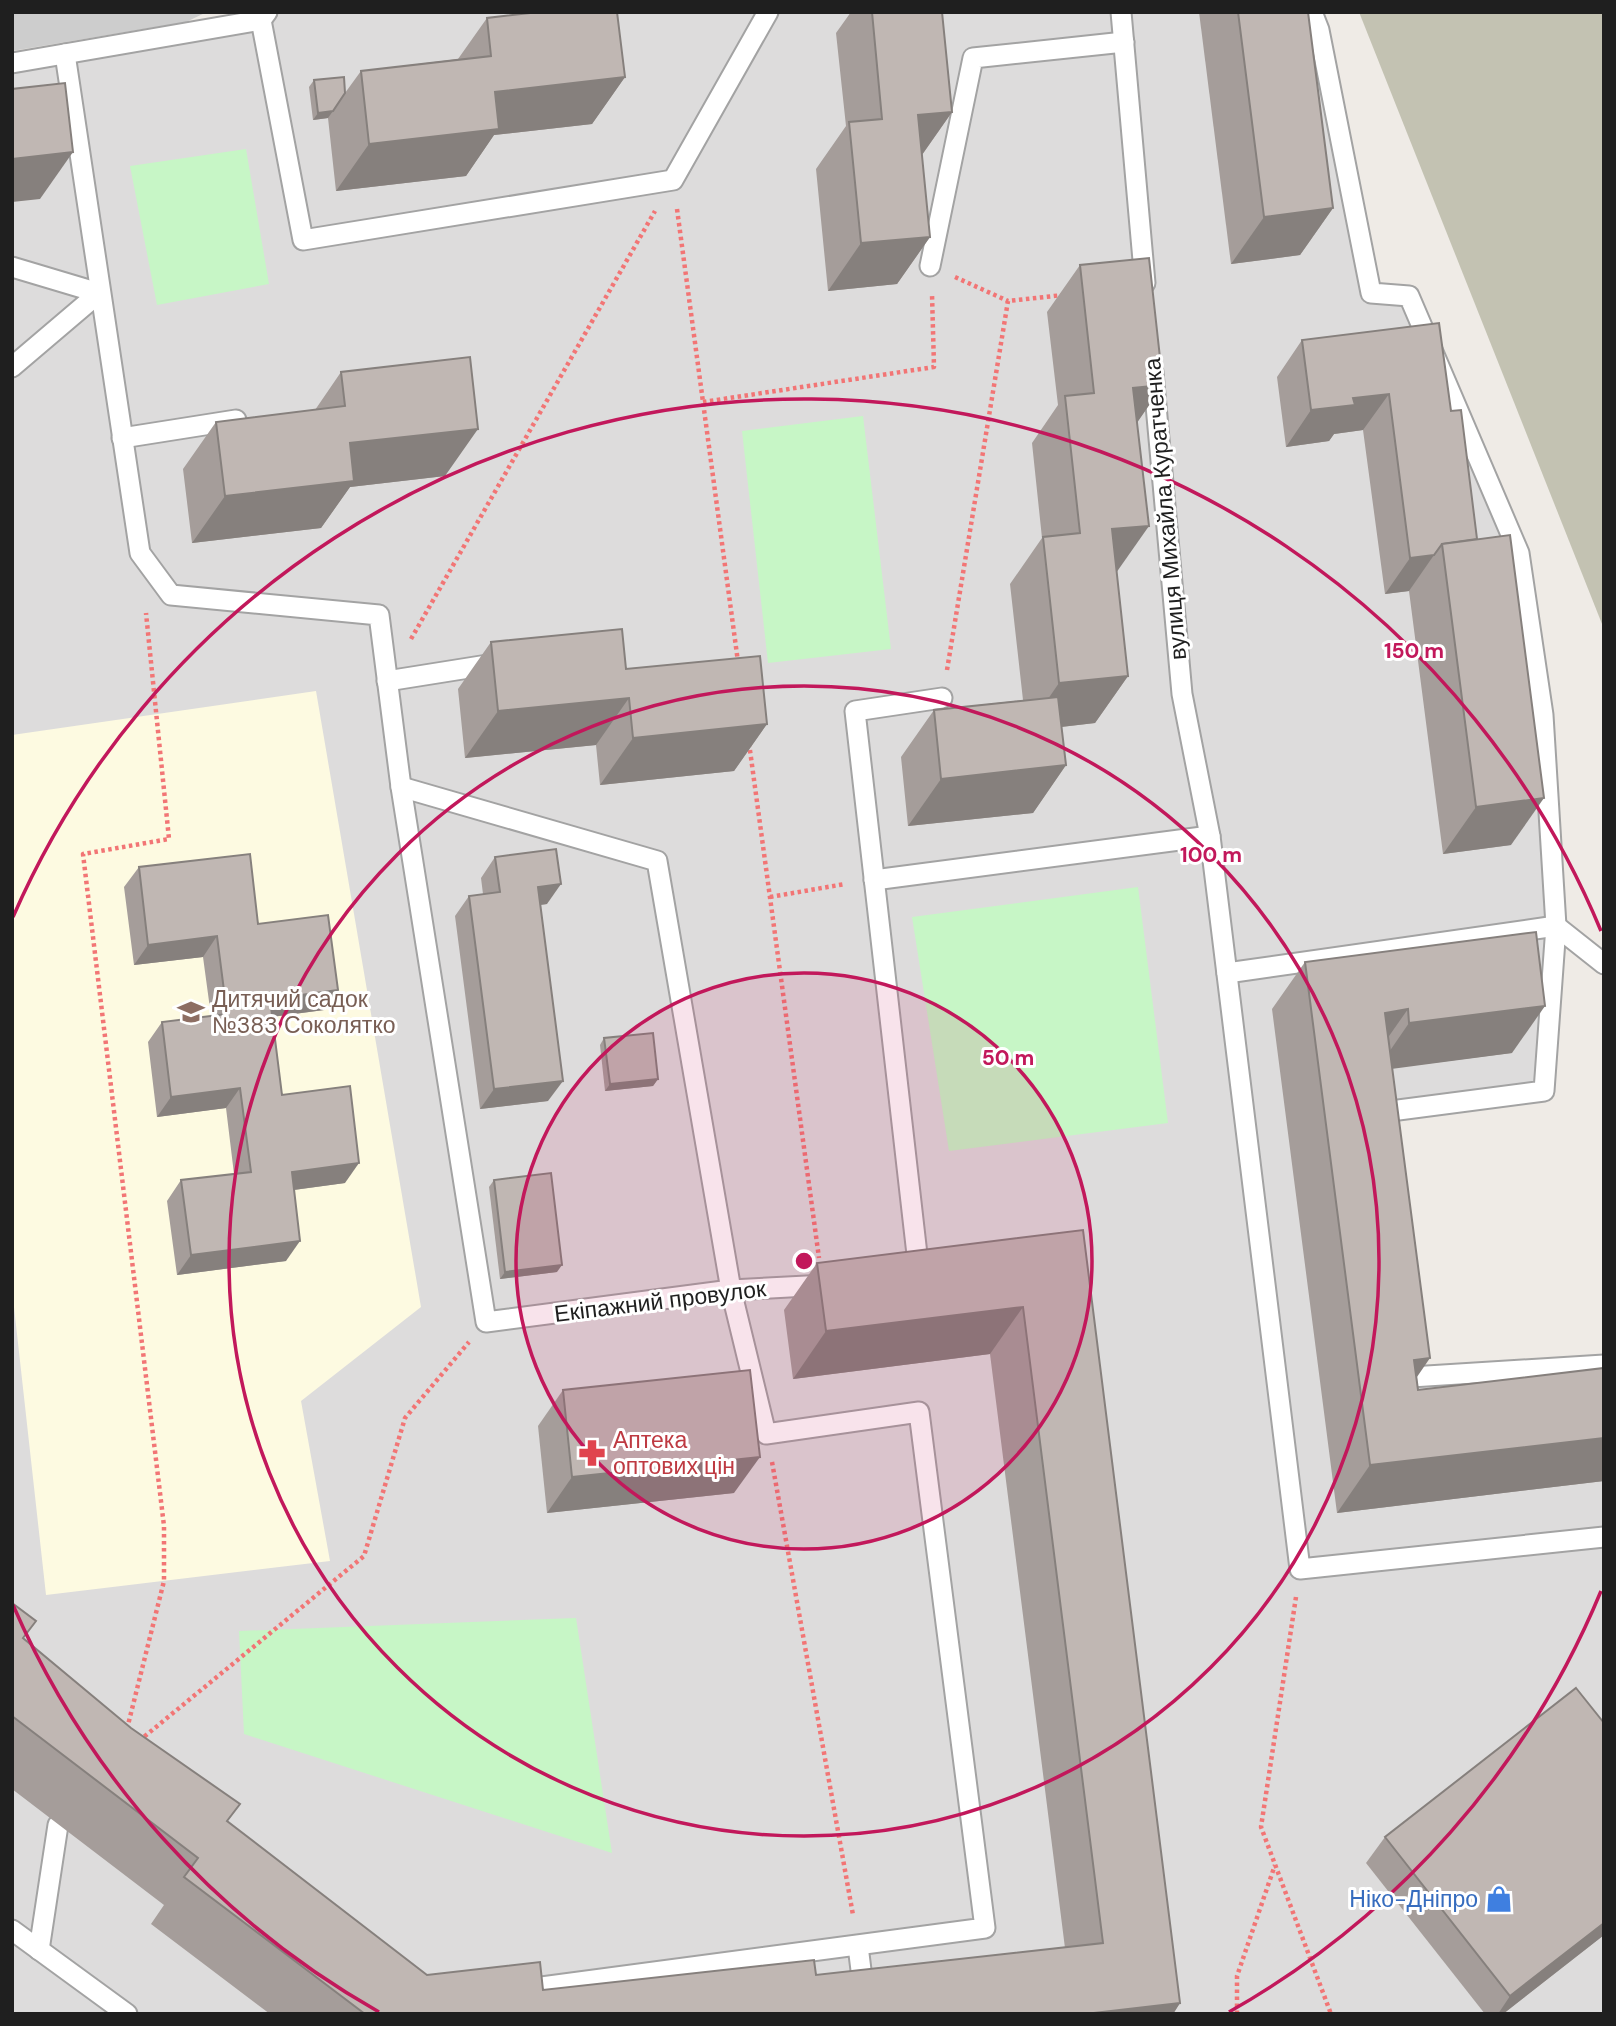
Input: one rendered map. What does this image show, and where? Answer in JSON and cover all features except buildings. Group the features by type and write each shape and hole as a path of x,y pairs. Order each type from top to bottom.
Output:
{"lane":[{"path":"12,63 264,16 303,240 673,180 768,12"},
{"path":"1121,12 1147,300"},
{"path":"1312,12 1319,30 1371,293 1409,296 1520,553 1543,715 1556,926 1544,1091 1383,1112 1386,1138"},
{"path":"930,266 974,58 1124,42"},
{"path":"65,54 140,554 171,595 379,615 401,787 486,1322"},
{"path":"12,267 99,293"},
{"path":"12,367 99,293"},
{"name":"вулиця Михайла Куратченка","path":"1152,354 1182,694 1210,836 1300,1569"},
{"path":"122,438 236,420"},
{"path":"387,681 526,659"},
{"path":"943,698 855,711 912,1273 945,1269"},
{"path":"401,787 657,861 731,1290 766,1434 919,1412 985,1928 509,1991 497,1990"},
{"path":"874,880 1210,836"},
{"path":"1227,973 1556,926 1604,964"},
{"name":"Екіпажний провулок","path":"486,1322 731,1290 850,1281"},
{"path":"1406,1337 1411,1377 1604,1365"},
{"path":"1300,1569 1604,1537"},
{"path":"39,1950 58,1825"},
{"path":"12,1930 127,2014"},
{"path":"858,1946 866,2013"}],"path":[{"path":"673,180 738,663"},
{"path":"387,681 673,180"},
{"path":"703,402 934,367 930,266 1008,301 1077,294"},
{"path":"943,698 1008,301"},
{"path":"127,1730 164,1581 164,1526 83,854 169,839 145,607"},
{"path":"748,732 823,1285"},
{"path":"770,897 874,880"},
{"path":"130,1748 364,1556 405,1418 486,1322"},
{"path":"766,1434 858,1946"},
{"path":"1300,1569 1261,1827 1331,2014"},
{"path":"1237,2014 1237,1976 1275,1864"}],"shaded area":[{"path":"12,12 207,12 186,22 12,51"},
{"path":"278,12 1304,12 1317,29 1366,293 1406,306 1517,553 1553,925 1536,1084 1376,1108 1406,1380 1604,1368 1604,2014 12,2014 12,74 268,25"},
{"path":"1359,12 1604,12 1604,629"},
{"name":"Дитячий садок №383 Соколятко","path":"316,691 421,1307 301,1401 330,1561 46,1595 12,1289 12,735"}],"green space":[{"path":"246,149 269,284 157,305 130,166"},
{"path":"863,416 891,649 768,663 742,431"},
{"path":"1138,887 1168,1123 949,1151 912,917"},
{"path":"576,1618 612,1853 244,1734 239,1631"}],"place":[{"name":"Дитячий садок №383 Соколятко","path":"191,1012"},
{"name":"Аптека оптових цін","path":"592,1453"},
{"name":"Ніко-Дніпро","path":"1499,1899"}]}
